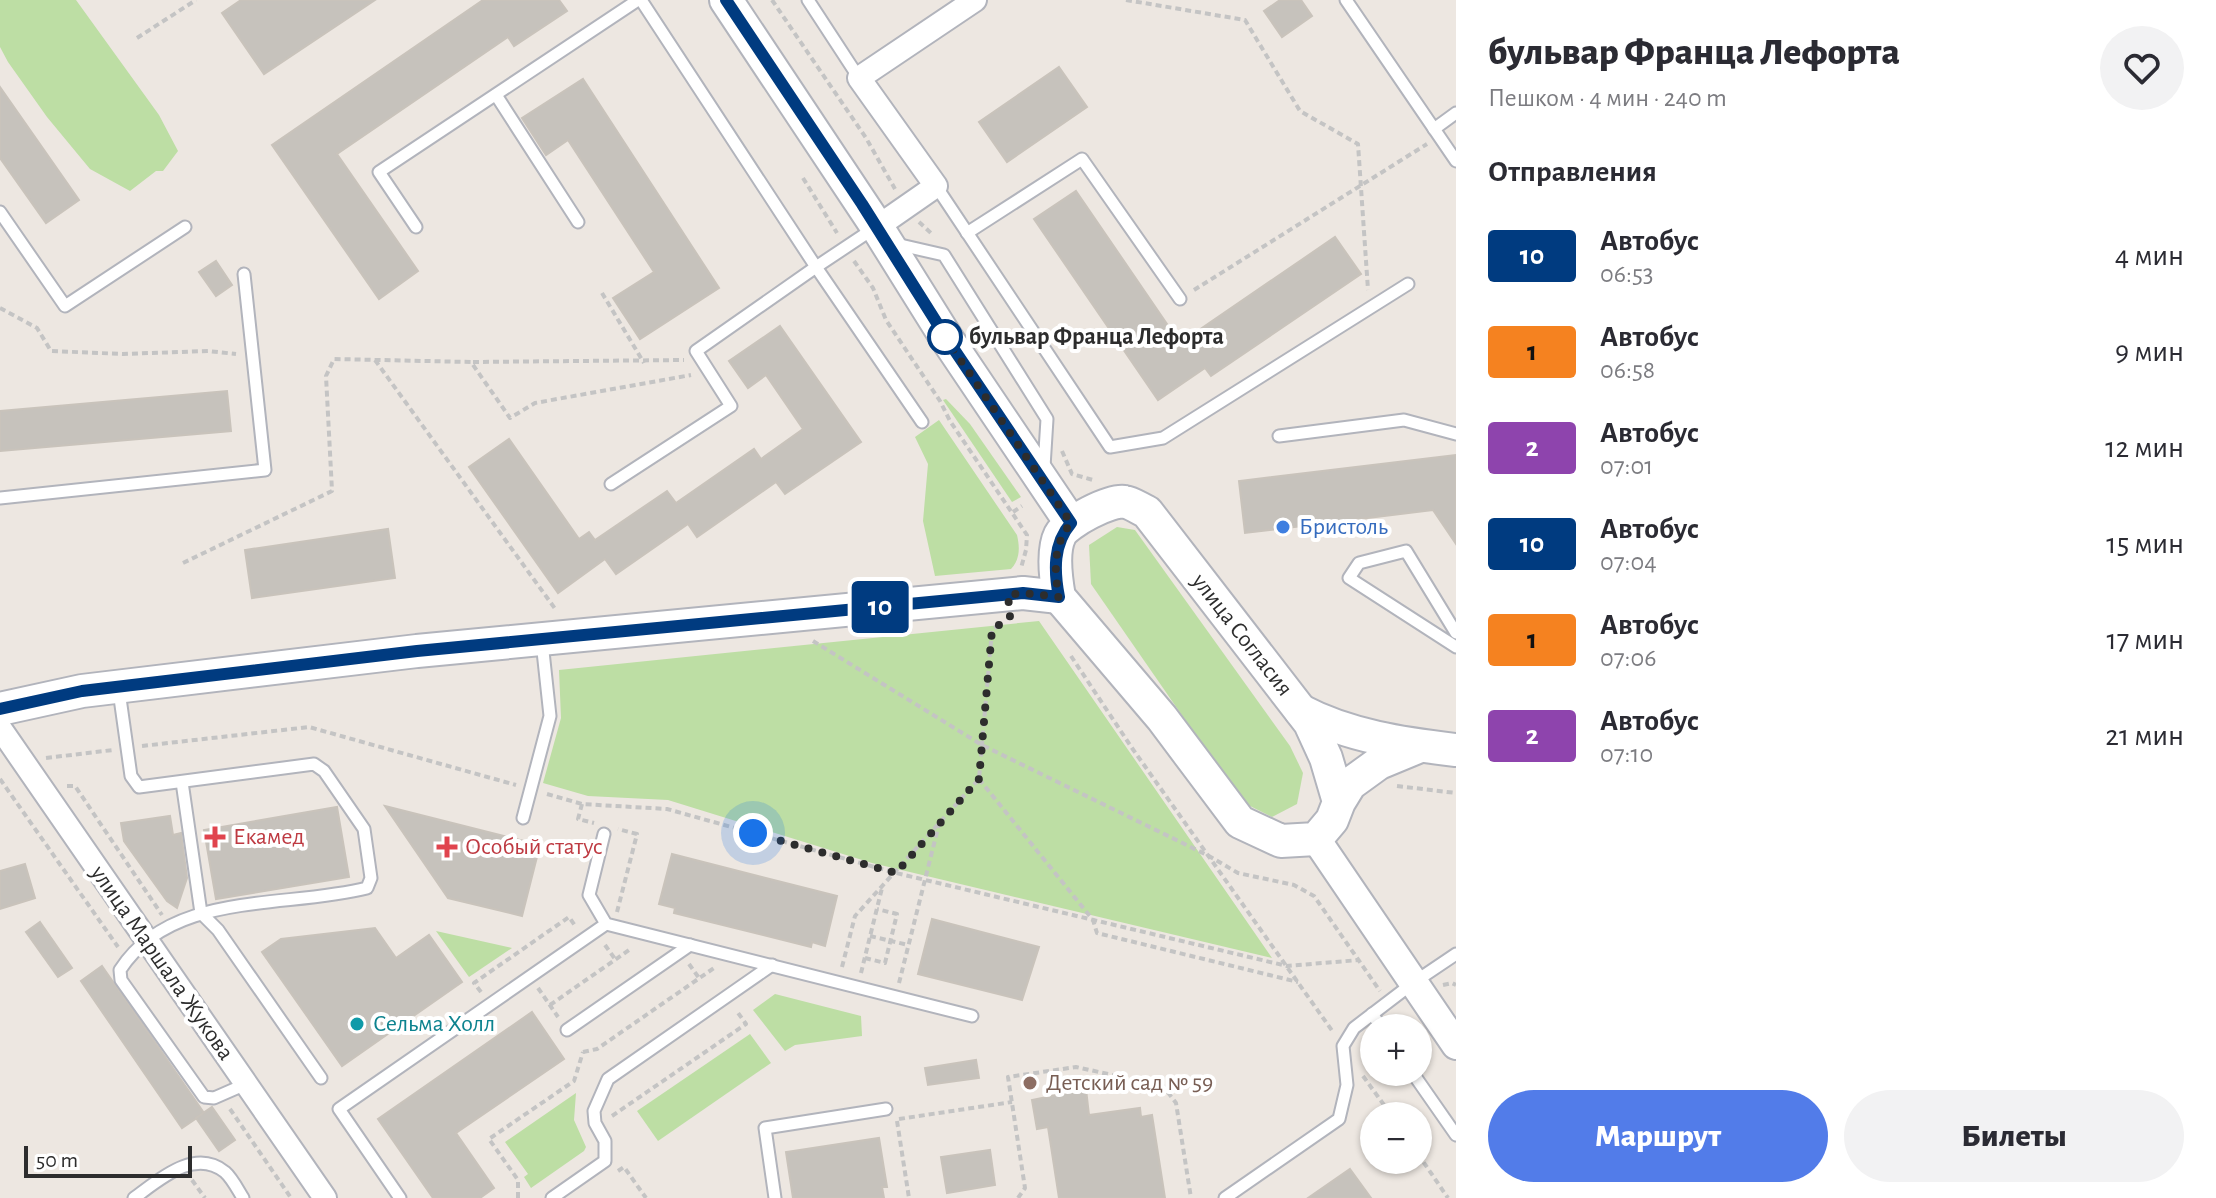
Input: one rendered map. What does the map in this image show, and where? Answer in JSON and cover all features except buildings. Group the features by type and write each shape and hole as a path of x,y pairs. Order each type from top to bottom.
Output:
{"main road":[{"path":"726,0 1071,523 1060,536 1055,573 1059,597 1162,718 1240,822 1281,841 1316,839 1332,820 1350,784 1379,763 1420,746"},
{"name":"улица Согласия","path":"1071,523 1110,503 1124,501 1147,512 1310,723 1326,758 1339,802"},
{"path":"0,709 82,691 417,651 553,630 1015,581 1023,593 1059,597"},
{"path":"1301,711 1343,729 1420,746 1456,750"}],"street":[{"path":"881,234 936,186 859,78 975,0"},
{"name":"улица Маршала Жукова","path":"0,728 325,1198"},
{"path":"1316,839 1456,1045"}],"lane":[{"path":"416,227 379,172 640,0 922,422"},
{"path":"808,0 859,78"},
{"path":"1346,0 1456,161"},
{"path":"496,95 578,222"},
{"path":"1436,132 1456,113"},
{"path":"967,233 1082,159 1180,299"},
{"path":"936,186 1110,447 1163,438 1408,284"},
{"path":"0,212 65,306 185,227"},
{"path":"611,484 731,406 696,351 846,248 881,234 944,255 1047,419 1044,480"},
{"path":"0,498 265,470 244,274"},
{"path":"1279,436 1404,420 1456,434"},
{"path":"1456,633 1406,551 1359,563 1349,578 1456,647"},
{"path":"523,818 550,716 553,630"},
{"path":"118,687 131,776 139,787 314,764 324,771 364,829 371,878 367,888 201,913 146,939 122,966 119,975 204,1097 214,1098 246,1084"},
{"path":"182,782 201,913 218,930 321,1078"},
{"path":"604,834 589,895 606,924 972,1016"},
{"path":"400,1198 339,1109 606,924"},
{"path":"567,1030 690,945"},
{"path":"1372,1014 1456,954"},
{"path":"552,1198 605,1161 605,1141 597,1127 594,1111 608,1079 772,965"},
{"path":"1225,1198 1339,1119 1347,1085 1343,1046 1360,1023"},
{"path":"1422,1086 1456,1135"},
{"path":"775,1198 765,1128 886,1109"},
{"path":"134,1198 178,1168 202,1162 225,1172 243,1198"}],"path":[{"path":"137,38 196,0"},
{"path":"1126,0 1245,20 1300,111 1358,144 1370,308"},
{"path":"1180,299 1361,185 1436,132"},
{"path":"803,178 873,288 886,320 910,359 1027,535 1015,581 1010,617 992,630 979,779 855,916 838,982"},
{"path":"602,293 644,363"},
{"path":"0,308 37,328 51,351 123,354 208,351 253,356"},
{"path":"183,563 332,491 326,376 334,359 644,363 701,360"},
{"path":"375,360 553,630"},
{"path":"471,362 510,418 535,403 709,372"},
{"path":"1013,512 1022,506"},
{"path":"808,638 982,745 1238,873 1294,885 1314,896 1388,1002"},
{"path":"1063,644 1287,966"},
{"path":"50,772 41,759 309,727 582,804 667,809 896,873 1287,966 1359,960"},
{"path":"0,779 3,782 27,767"},
{"path":"979,779 1093,920 1097,933 1299,983"},
{"path":"1383,784 1456,793"},
{"path":"59,785 75,786 164,917"},
{"path":"895,997 939,822"},
{"path":"857,987 883,886"},
{"path":"865,958 885,963 897,914 877,909"},
{"path":"490,1005 474,983 569,917 585,939"},
{"path":"550,1005 650,935"},
{"path":"870,936 908,945"},
{"path":"518,1198 518,1180 489,1139 574,1081 583,1052 597,1049 732,955"},
{"path":"597,1127 746,1024 727,997"},
{"path":"1018,1198 1025,1188 1008,1077 1076,1067 1163,1086 1176,1103 1191,1198"},
{"path":"897,1119 1012,1102"},
{"path":"886,1109 895,1108 909,1198"},
{"path":"613,1175 624,1167 646,1198"},
{"path":"1432,1174 1448,1198"}],"green space":[{"path":"0,0 76,0 159,115 178,151 163,171 156,171 130,191 90,169 47,117 0,47"},
{"path":"946,399 970,424 1021,497 1012,502 943,400"},
{"path":"939,420 1017,535 1018,553 1011,569 935,576 923,521 928,464 915,437"},
{"path":"1117,527 1135,530 1290,746 1303,773 1297,804 1272,817 1242,802 1091,584 1089,545"},
{"path":"1039,621 1272,958 872,863 668,800 588,796 543,783 561,718 559,670"},
{"path":"436,931 512,948 469,977"},
{"path":"775,994 861,1016 862,1036 795,1045 785,1051 753,1010"},
{"path":"750,1034 771,1063 658,1141 637,1111"},
{"path":"576,1093 574,1120 586,1147 531,1188 524,1177 528,1174 505,1142"}],"bus line":[{"name":"10","path":"0,709 82,691 417,651 1023,593 1059,597 1055,573 1060,536 1071,523 726,0"}],"place":[{"name":"бульвар Франца Лефорта","path":"945,337"},
{"name":"Бристоль","path":"1283,527"},
{"name":"Екамед","path":"215,837"},
{"name":"Особый статус","path":"447,847"},
{"name":"Сельма Холл","path":"357,1024"},
{"name":"Детский сад № 59","path":"1030,1083"}],"route":[{"path":"753,833 896,873 979,779 992,630 1010,617 1008,595 1023,593 1059,597 1055,573 1060,536 1071,523 945,337"}]}
